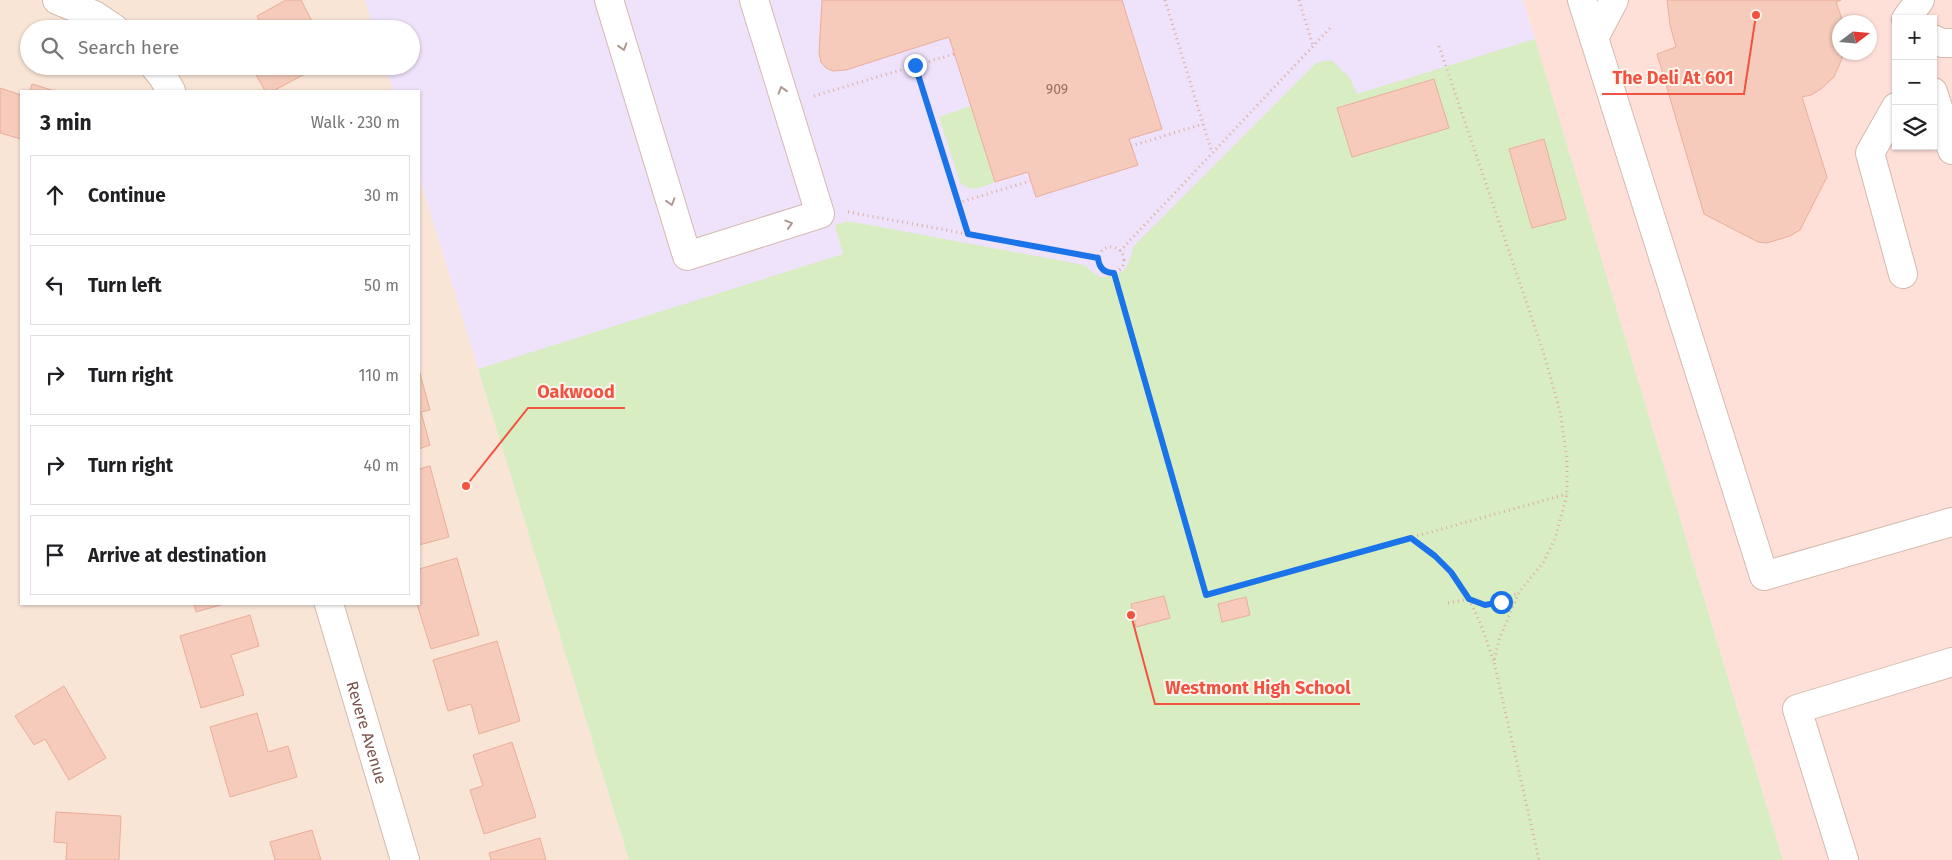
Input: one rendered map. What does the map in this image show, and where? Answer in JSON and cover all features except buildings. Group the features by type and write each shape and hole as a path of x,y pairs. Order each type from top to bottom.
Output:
{"street":[{"path":"57,0 61,0 102,20"},
{"path":"609,0 687,256 820,214 754,0"},
{"path":"1582,0 1764,576 1952,522"},
{"path":"1594,38 1614,0"},
{"path":"1909,15 1920,0"},
{"path":"1937,40 1942,43 1952,43"},
{"path":"161,75 170,90"},
{"path":"1937,104 1952,150"},
{"path":"1892,114 1870,153 1903,274"},
{"name":"Revere Avenue","path":"329,605 405,860"},
{"path":"1844,860 1797,709 1952,662"}],"path":[{"path":"1165,0 1212,154"},
{"path":"1299,0 1313,47"},
{"path":"1120,251 1332,26"},
{"path":"1439,46 1543,350 1560,410 1567,459 1567,494 1555,539 1543,562 1519,592 1499,640 1494,662"},
{"path":"806,98 954,54"},
{"path":"915,65 968,234"},
{"path":"1131,146 1203,124"},
{"path":"958,203 1030,181"},
{"path":"841,211 1098,258"},
{"path":"1108,248 1120,251 1124,264 1118,271 1114,273 1107,272 1100,267 1098,258 1101,252 1108,248"},
{"path":"1114,273 1206,595 1567,494"},
{"path":"1411,538 1435,556 1451,572 1469,599 1483,630 1494,662 1539,860"},
{"path":"1448,603 1469,599 1485,605 1501,602 1519,592"}],"shaded area":[{"path":"0,0 365,0 371,20 20,20 20,75 388,75 393,90 20,90 20,605 420,605 420,179 629,860 0,860"},
{"path":"365,0 1523,0 1783,860 629,860 420,179 420,90 393,90 388,75 420,75 420,20 371,20"},
{"path":"1523,0 1952,0 1952,860 1783,860"}],"green space":[{"path":"1535,39 1783,860 629,860 478,369 843,254 835,225 848,221 1084,265 1099,277 1113,276 1119,274 1127,267 1133,247 1316,63 1331,60 1350,78 1357,94"},
{"path":"971,106 995,182 972,189 960,182 939,117"}],"place":[{"name":"The Deli At 601","path":"1756,15"},
{"name":"Oakwood","path":"466,486"},
{"name":"Westmont High School","path":"1131,615"}],"route":[{"path":"915,65 968,234 1098,258 1100,267 1103,270 1114,273 1206,595 1411,538 1435,556 1451,572 1469,599 1485,605 1501,602"}]}
